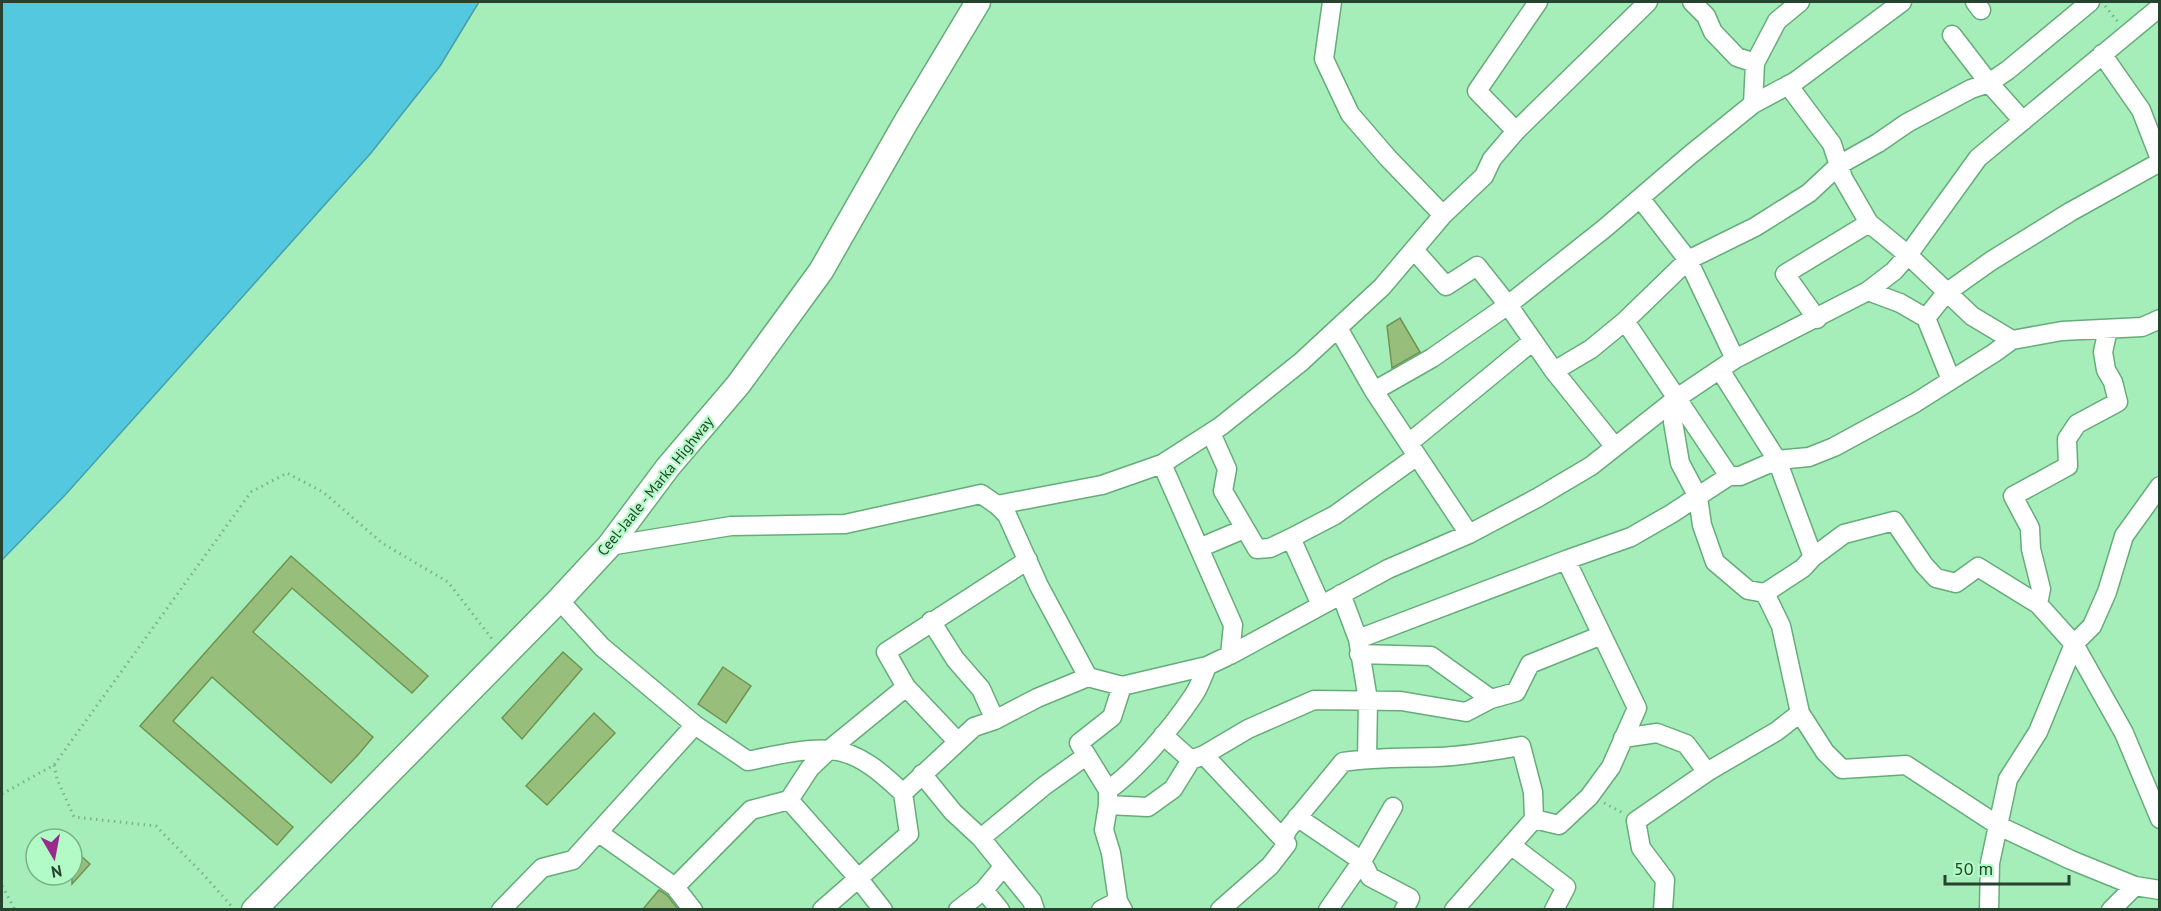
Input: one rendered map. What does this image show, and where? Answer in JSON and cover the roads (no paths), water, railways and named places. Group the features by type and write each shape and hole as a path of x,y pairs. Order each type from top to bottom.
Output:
{"street":[{"name":"Ceel-Jaale - Marka Highway","path":"254,909 559,600 609,546 668,467 738,385 820,272 978,2"},
{"path":"1332,2 1324,60 1350,114 1388,158 1443,215"},
{"path":"1516,131 1477,91 1538,2"},
{"path":"997,505 1102,485 1162,464 1211,433 1301,362 1382,287 1443,215 1484,176 1492,159 1516,131 1648,2"},
{"path":"1692,2 1706,16 1713,32 1737,57 1755,63"},
{"path":"1753,104 1755,63 1777,21 1800,2"},
{"path":"1374,391 1432,358 1508,305 1753,104 1788,85 1902,2"},
{"path":"1554,372 1591,349 1625,321 1688,260 1755,227 1809,193 1839,165 1907,123 1971,89 1989,83 2090,2"},
{"path":"903,792 974,727 995,720 1037,698 1088,677 1122,686 1207,666 1388,569 1469,534 1538,498 1591,466 1677,398 1736,359 1868,291 1894,271 1978,158 2127,32 2160,7"},
{"path":"1952,35 1989,83 2023,121"},
{"path":"1926,318 1946,293 1991,261 2060,218 2160,161 2141,110 2102,54"},
{"path":"1788,85 1832,144 1843,178 1869,223 1908,255 1972,316 2012,340"},
{"path":"1640,198 1688,260 1736,359"},
{"path":"1817,319 1785,274 1869,223"},
{"path":"1414,250 1446,286 1477,266 1508,305 1554,372 1615,447"},
{"path":"1868,291 1900,303 1926,318 1952,380"},
{"path":"1358,647 1566,560 1630,537 1729,476 1740,476 1777,460 1809,457 1834,447 1915,403 2012,340 2062,331 2142,327 2160,319"},
{"path":"1625,321 1729,476"},
{"path":"1338,328 1374,391 1469,534"},
{"path":"2038,604 2041,589 2031,549 2030,528 2013,496 2068,466 2067,439 2077,424 2118,402 2113,382 2106,370 2103,352 2108,329"},
{"path":"1211,433 1227,469 1223,491 1257,549 1269,548 1335,516 1533,340"},
{"path":"1720,370 1777,460 1812,557"},
{"path":"1677,398 1673,422 1680,463 1698,497 1702,525 1715,562 1748,590 1765,593 1803,568 1812,557 1844,534 1894,521 1924,565 1936,578 1956,583 1978,567 2038,604 2074,644 2124,733 2160,819"},
{"path":"1162,464 1233,625 1230,655"},
{"path":"1989,909 1990,863 2008,779 2038,732 2074,644 2092,626 2096,618 2107,592 2124,536 2160,486"},
{"path":"609,546 731,526 845,524 981,494 1007,515 1088,677"},
{"path":"1199,548 1244,529"},
{"path":"1291,538 1322,605"},
{"path":"957,741 906,687 886,652 1028,560"},
{"path":"1534,819 1559,825 1589,797 1611,767 1637,708 1566,560"},
{"path":"1765,593 1781,626 1800,712 1825,752 1842,769 1906,765 1999,826 2135,886 2160,890"},
{"path":"1341,594 1358,647 1368,700 1367,759"},
{"path":"559,600 602,647 695,725 748,761 790,753 830,749 843,752 877,769 903,792 909,834 822,909"},
{"path":"932,621 955,658 981,689 995,720"},
{"path":"1122,686 1112,717 1079,743 1108,798 1148,807 1173,789 1198,757 1248,729 1314,700 1401,701 1466,712 1491,699 1516,692 1530,664 1602,635"},
{"path":"1358,647 1431,656 1491,699"},
{"path":"1101,909 1120,905 1111,853 1104,830 1108,798 1195,695 1207,666"},
{"path":"675,887 751,810 789,800 810,768 906,687"},
{"path":"1663,909 1665,880 1641,848 1636,821 1707,772 1777,731 1800,712"},
{"path":"501,909 542,868 573,860 695,725"},
{"path":"1623,738 1657,733 1686,744 1707,772"},
{"path":"1163,735 1198,757 1287,844 1270,866 1220,909"},
{"path":"1283,839 1297,817 1343,762 1439,757 1490,752 1521,746 1533,792 1534,819 1454,909"},
{"path":"981,838 1044,786 1086,756"},
{"path":"922,774 953,812 981,838 1032,901 1035,909"},
{"path":"789,800 883,909"},
{"path":"1328,909 1362,861 1393,807"},
{"path":"1297,817 1362,861 1370,877 1410,898 1404,909"},
{"path":"599,833 675,887 693,909"},
{"path":"1512,846 1566,888 1554,909"},
{"path":"958,909 984,890 1003,867"},
{"path":"2111,909 2135,886"},
{"path":"984,890 1000,909"}],"water":[{"path":"2,2 479,2 440,66 371,153 66,494 2,560"}]}
